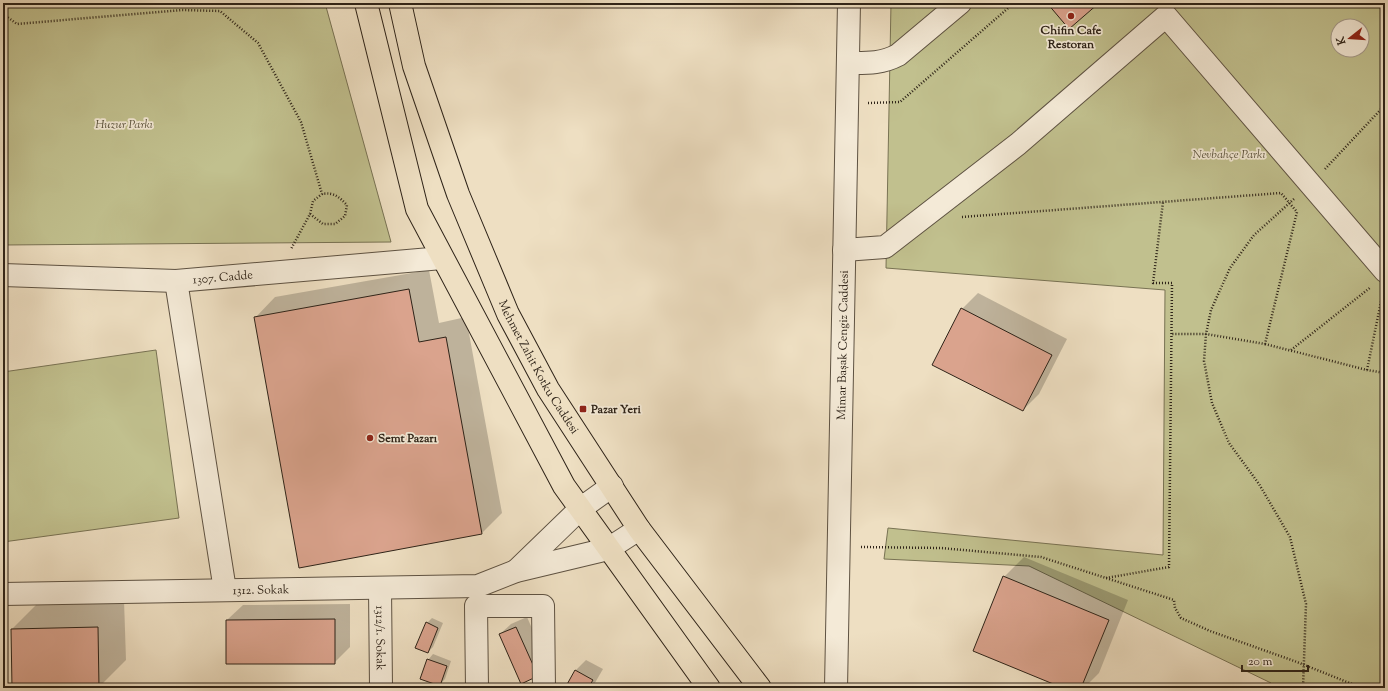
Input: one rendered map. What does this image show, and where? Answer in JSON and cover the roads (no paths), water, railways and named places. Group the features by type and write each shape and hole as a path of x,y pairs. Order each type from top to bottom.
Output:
{"main road":[{"path":"366,3 417,209 564,486 709,688"},
{"name":"Mehmet Zahit Kotku Caddesi","path":"400,3 414,66 458,194 508,314 548,389 639,529 760,688"}],"street":[{"name":"Mimar Başak Cengiz Caddesi","path":"836,688 849,3"},
{"path":"848,63 889,60 898,55 960,3"},
{"path":"844,250 885,247 1018,144 1166,16 1310,184 1381,282"},
{"name":"1307. Cadde","path":"3,275 176,281 442,258"},
{"path":"176,281 225,590"},
{"path":"516,571 580,509 612,486"},
{"path":"516,571 608,549 639,529"},
{"name":"1312. Sokak","path":"3,594 478,586 516,571"},
{"name":"1312/1. Sokak","path":"380,588 381,688"},
{"path":"477,688 476,606 544,606 544,688"}],"place":[{"name":"Chifin Cafe Restoran","path":"1071,16"},
{"name":"Pazar Yeri","path":"583,409"},
{"name":"Semt Pazarı","path":"370,438"}],"park label":[{"name":"Huzur Parkı","path":"124,124"},
{"name":"Nevbahçe Parkı","path":"1229,154"}]}
